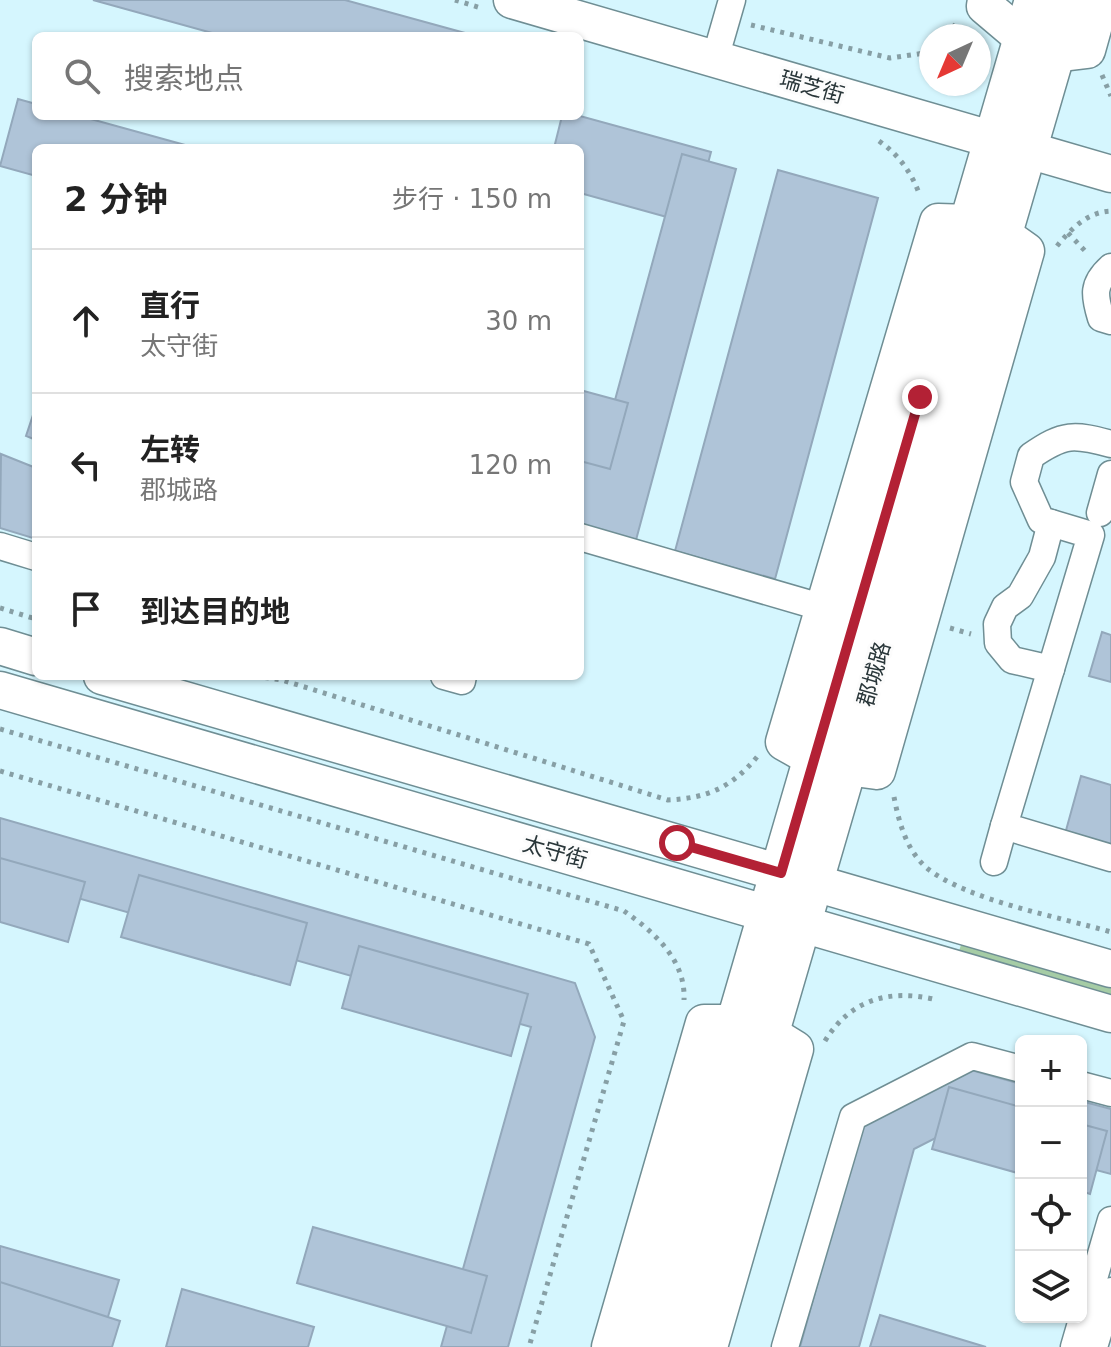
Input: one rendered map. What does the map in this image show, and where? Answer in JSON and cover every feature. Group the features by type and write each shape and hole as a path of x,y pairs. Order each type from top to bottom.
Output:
{"main road":[{"name":"郡城路","path":"1035,0 1039,46"},
{"name":"郡城路","path":"642,1347 753,1028 1039,46 1070,0"},
{"name":"郡城路","path":"677,1347 753,1028"}],"street":[{"name":"瑞芝街","path":"512,0 558,4 723,31 1111,174"},
{"path":"986,0 985,6 1039,46 1087,50 1101,0"},
{"name":"瑞芝街","path":"1013,137 1111,158"},
{"path":"938,222 986,229 1026,251 877,771 830,763 784,742 938,222"},
{"path":"1111,267 1099,278 1093,293 1101,318 1111,321"},
{"path":"994,862 1091,535 1041,520 1024,482 1031,456 1051,441 1075,435 1111,444"},
{"path":"1100,513 1111,474"},
{"path":"1051,523 1042,557 1020,596 1005,607 997,624 998,643 1012,660 1051,669"},
{"path":"584,538 824,608"},
{"path":"0,546 32,556"},
{"path":"0,646 32,656"},
{"name":"太守街","path":"116,680 1111,969"},
{"name":"太守街","path":"0,690 1111,1014"},
{"path":"1004,826 1111,858"},
{"path":"610,1347 704,1023 753,1028 795,1049 709,1347"},
{"path":"785,1347 853,1117 972,1056 1015,1067"},
{"path":"1087,1087 1111,1093"},
{"path":"1074,1347 1111,1220"},
{"path":"1094,1347 1111,1291"}],"path":[{"path":"723,31 780,29 890,58 919,54"},
{"path":"871,135 893,151 913,178 921,198"},
{"path":"0,608 32,618"},
{"path":"282,680 668,800 696,799 718,792 741,776 759,755"},
{"path":"0,729 624,911 652,930 673,958 684,985 683,1013"},
{"path":"0,771 589,944 624,1021 529,1347"}],"green space":[{"path":"963,939 1111,982 1111,996 959,951"}],"building":[{"path":"93,0 345,0 461,32 209,32"},
{"path":"18,99 32,103 32,120 94,120 182,144 32,144 32,175 0,166"},
{"path":"584,117 711,152 692,224 584,194 584,144 555,144 561,120 584,120"},
{"path":"682,154 736,169 636,540 584,526 584,403 612,411"},
{"path":"778,170 878,198 775,579 675,551"},
{"path":"584,391 628,403 610,469 584,462"},
{"path":"32,418 32,438 26,436"},
{"path":"1,454 32,466 32,538 0,528"},
{"path":"1102,632 1111,635 1111,682 1089,676"},
{"path":"1081,776 1111,785 1111,847 1065,834"},
{"path":"0,818 575,983 595,1037 508,1347 441,1347 531,1027 0,876"},
{"path":"0,858 85,882 68,942 0,922"},
{"path":"139,875 307,923 290,985 121,937"},
{"path":"359,946 528,994 511,1056 342,1008"},
{"path":"971,1070 1015,1082 1015,1147 955,1128 914,1149 859,1347 800,1347 861,1126"},
{"path":"949,1087 1015,1105 1015,1172 932,1149"},
{"path":"1087,1103 1111,1109 1111,1174 1087,1168"},
{"path":"1087,1126 1107,1131 1090,1194 1087,1193"},
{"path":"313,1227 487,1276 471,1333 297,1283"},
{"path":"0,1246 119,1280 104,1330 0,1301"},
{"path":"0,1282 120,1321 112,1347 0,1347"},
{"path":"182,1289 314,1327 308,1347 166,1347"},
{"path":"880,1315 986,1347 870,1347"}],"route":[{"path":"677,843 781,873 920,397"}]}
